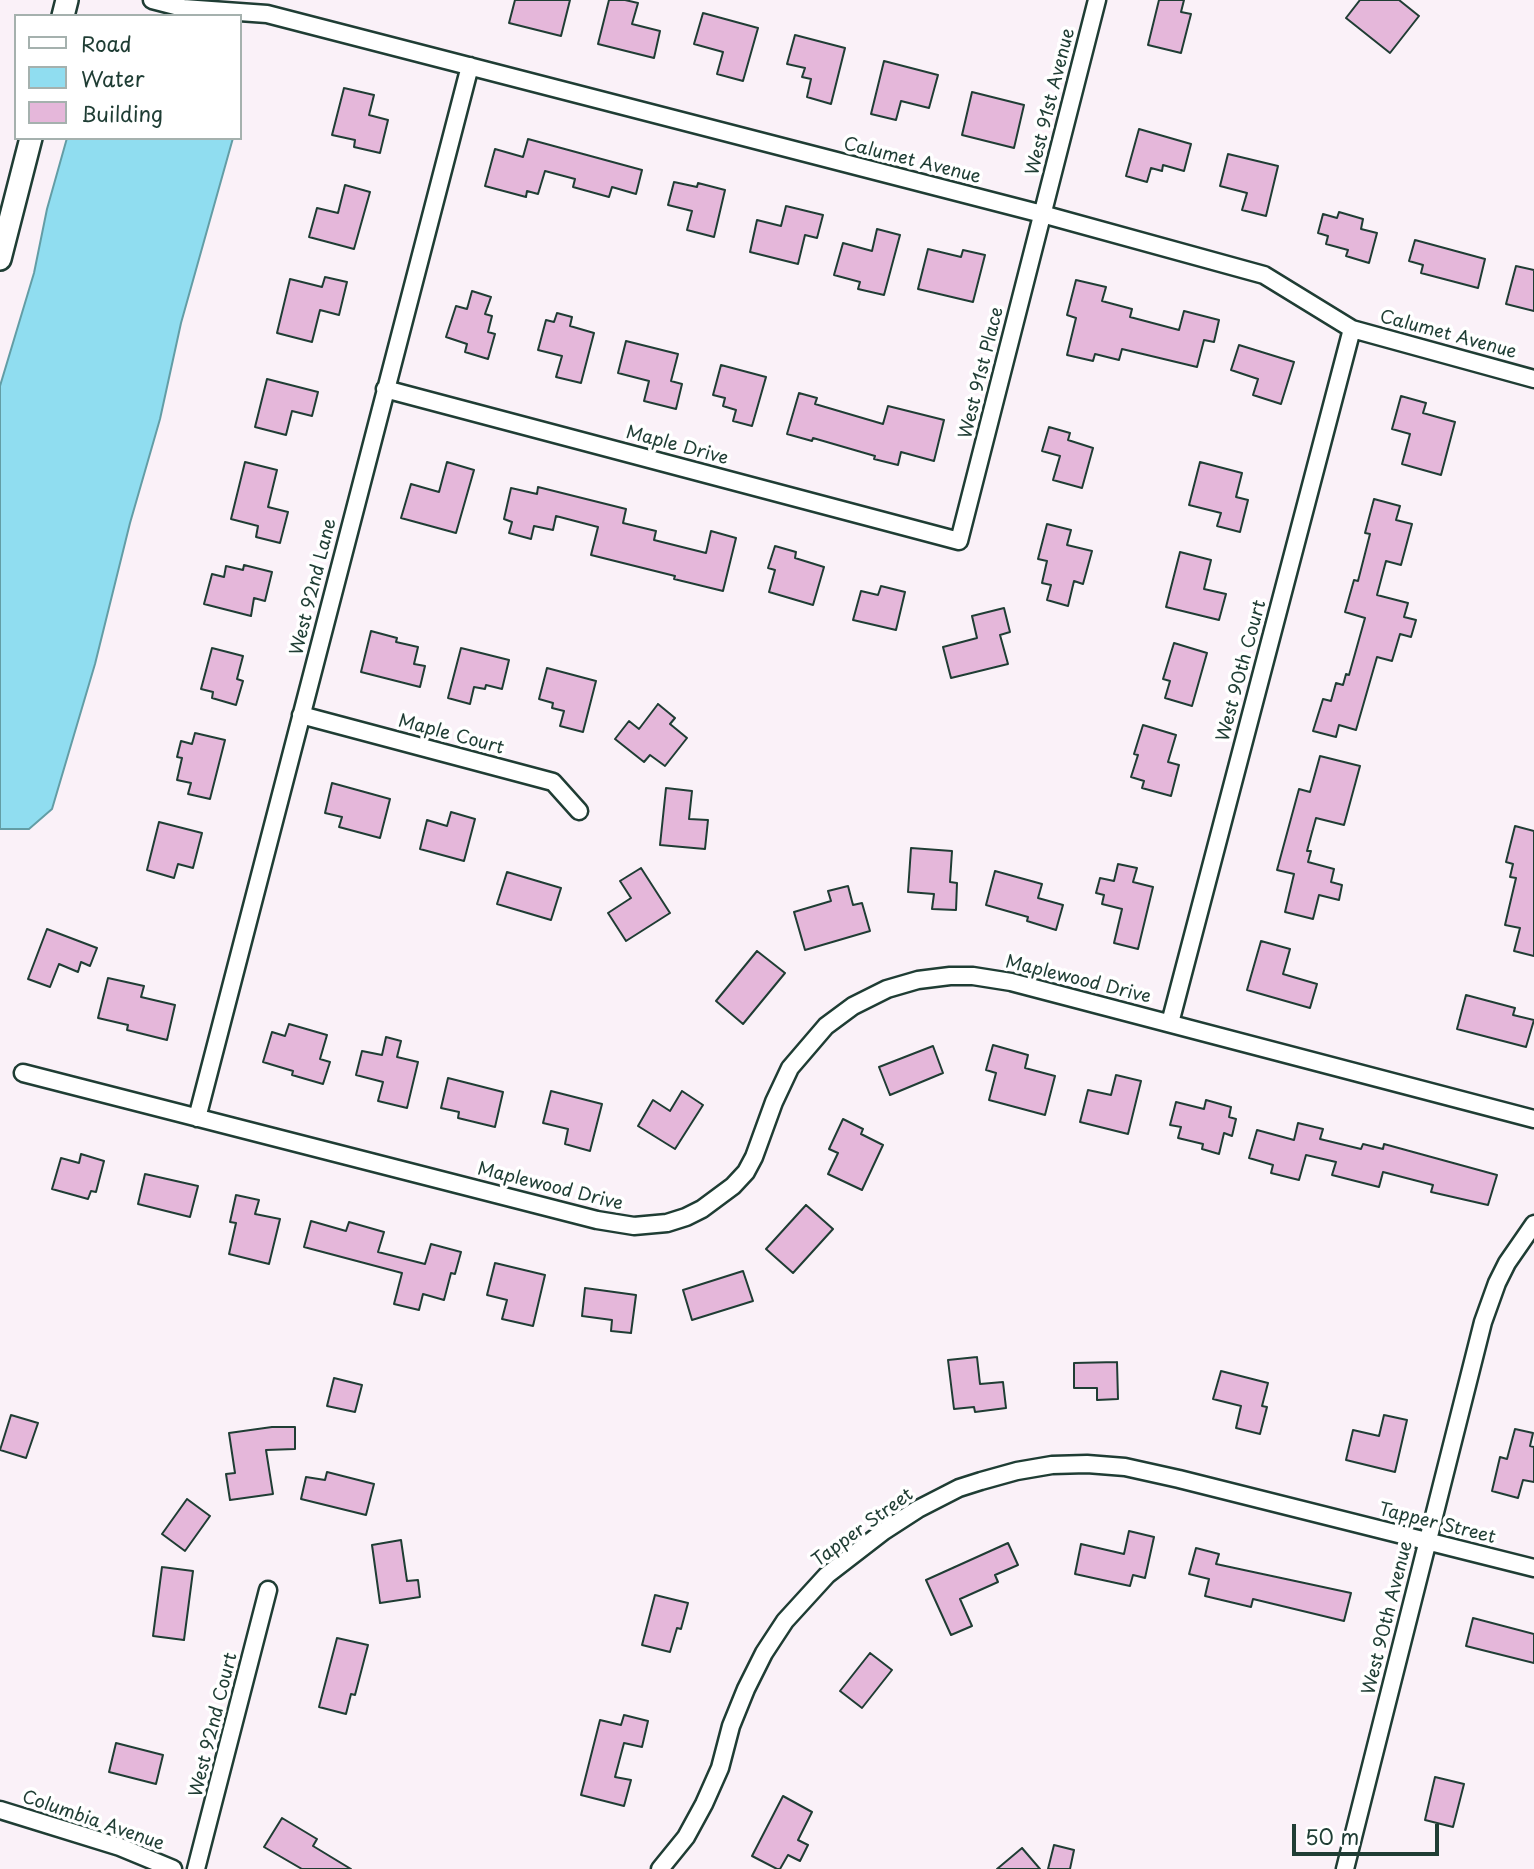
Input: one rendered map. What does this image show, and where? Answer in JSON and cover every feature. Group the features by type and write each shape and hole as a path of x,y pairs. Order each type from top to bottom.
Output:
{"street":[{"name":"Calumet Avenue","path":"152,0 183,8 269,7"},
{"name":"Calumet Avenue","path":"236,0 269,7 470,66 1042,214 1264,275 1352,329 1534,379"},
{"name":"West 91st Avenue","path":"1042,214 1097,0"},
{"name":"West 92nd Lane","path":"197,1118 470,66"},
{"path":"0,259 30,140"},
{"name":"West 91st Place","path":"959,541 1042,214"},
{"name":"West 90th Court","path":"1170,1023 1352,329"},
{"name":"Maple Drive","path":"385,389 959,541"},
{"name":"Maple Court","path":"301,715 553,782 579,811"},
{"name":"Maplewood Drive","path":"23,1073 616,1225 652,1226 667,1223 702,1209 733,1186 746,1172 754,1157 780,1086 800,1054 833,1020 887,989 935,978 973,976 1011,982 1534,1119"},
{"name":"West 90th Avenue","path":"1345,1869 1489,1302 1507,1263 1534,1224"},
{"name":"Tapper Street","path":"660,1869 685,1837 704,1804 720,1768 731,1726 746,1689 785,1621 812,1590 845,1561 918,1509 959,1489 998,1475 1061,1465 1106,1465 1160,1474 1534,1568"},
{"name":"West 92nd Court","path":"196,1869 268,1590"},
{"name":"Columbia Avenue","path":"0,1811 121,1847 173,1869"}],"water":[{"path":"66,140 232,140 181,323 160,419 130,523 95,664 52,809 29,829 0,829 0,386 34,273 47,209"}],"building":[{"path":"515,0 570,0 561,36 509,23"},
{"path":"609,0 638,3 632,24 660,31 654,58 598,44"},
{"path":"1159,0 1184,0 1181,12 1191,14 1181,53 1148,45"},
{"path":"1360,0 1399,0 1419,16 1390,53 1346,18"},
{"path":"703,13 758,28 743,81 717,74 723,52 694,44"},
{"path":"795,35 845,48 831,104 807,97 811,79 802,77 805,68 787,64"},
{"path":"884,61 938,75 929,108 901,101 896,120 871,114"},
{"path":"344,88 374,95 369,115 388,120 380,153 354,147 355,140 332,135"},
{"path":"972,92 1024,105 1014,148 962,135"},
{"path":"1139,129 1191,144 1184,171 1163,165 1162,171 1151,168 1147,182 1126,176"},
{"path":"528,139 642,170 636,194 612,187 609,197 573,187 575,179 545,171 538,194 527,191 526,197 485,186 495,149 523,157"},
{"path":"1228,154 1278,166 1266,216 1242,210 1247,193 1220,186"},
{"path":"674,182 697,187 698,183 725,190 714,237 687,230 692,211 668,205"},
{"path":"345,185 370,192 354,249 309,237 317,208 338,213"},
{"path":"786,206 823,215 817,238 805,235 798,264 750,252 757,220 781,226"},
{"path":"1339,212 1363,219 1361,229 1377,233 1369,263 1346,256 1348,250 1326,244 1328,236 1318,233 1323,214 1337,218"},
{"path":"877,229 900,235 884,295 858,289 860,282 834,275 843,243 872,251"},
{"path":"1415,240 1485,259 1478,288 1421,273 1423,265 1409,261"},
{"path":"928,249 961,257 963,250 985,255 973,302 918,289"},
{"path":"1516,266 1534,270 1534,311 1506,304"},
{"path":"325,277 347,282 339,315 320,310 312,342 277,333 290,279 322,287"},
{"path":"1076,280 1106,287 1102,301 1132,309 1130,317 1179,330 1184,311 1219,320 1214,342 1204,340 1197,367 1122,349 1119,360 1095,354 1093,361 1067,355 1076,318 1067,315"},
{"path":"472,291 491,297 485,314 492,316 488,332 495,334 488,359 465,352 467,344 446,337 456,306 467,309"},
{"path":"557,313 572,317 570,326 594,333 581,383 556,377 562,356 538,350 546,320 554,322"},
{"path":"626,341 678,354 671,381 682,384 676,409 644,401 649,381 618,373"},
{"path":"1239,345 1294,362 1281,404 1253,395 1258,379 1231,370"},
{"path":"721,365 766,377 752,426 733,421 736,410 723,406 725,398 713,395"},
{"path":"267,379 318,392 312,416 292,411 286,435 255,427"},
{"path":"799,393 817,398 815,404 883,424 888,406 944,420 934,461 901,452 898,465 813,438 812,441 787,434"},
{"path":"1401,396 1426,403 1423,413 1455,422 1441,475 1402,464 1410,434 1392,429"},
{"path":"1049,427 1070,433 1068,440 1093,448 1082,488 1053,480 1060,456 1042,451"},
{"path":"245,462 277,470 268,507 288,512 280,543 256,537 258,526 231,519"},
{"path":"447,462 474,470 456,533 401,518 411,484 439,492"},
{"path":"1200,462 1242,473 1236,497 1248,500 1240,532 1217,526 1221,513 1189,505"},
{"path":"538,487 626,509 623,523 656,531 654,540 706,553 711,531 736,538 723,591 591,555 598,527 556,516 553,530 534,526 531,539 509,533 512,522 504,519 511,488 537,494"},
{"path":"1374,499 1400,506 1396,520 1412,524 1401,565 1386,561 1377,595 1408,603 1404,617 1416,620 1411,637 1400,634 1392,661 1377,657 1356,730 1339,725 1336,737 1313,731 1323,699 1331,701 1336,683 1343,685 1346,674 1349,675 1365,618 1345,612 1354,580 1358,581 1370,534 1365,533"},
{"path":"1047,524 1071,530 1067,545 1092,551 1083,584 1074,581 1068,606 1047,600 1051,585 1042,583 1047,561 1038,559"},
{"path":"775,546 796,552 795,558 824,567 813,605 769,592 775,570 768,568"},
{"path":"1180,552 1211,560 1204,589 1226,594 1219,620 1166,607"},
{"path":"244,565 272,572 265,601 254,598 251,616 204,604 212,574 224,577 226,566 243,570"},
{"path":"881,586 905,592 896,630 853,620 861,591 878,595"},
{"path":"1004,608 1010,632 1000,635 1008,664 951,678 943,647 977,638 972,616"},
{"path":"371,631 397,638 396,642 418,647 414,664 425,666 420,687 361,672"},
{"path":"1174,643 1207,653 1192,706 1165,698 1170,681 1163,679"},
{"path":"212,648 243,656 237,679 243,681 236,705 212,698 213,692 201,689"},
{"path":"461,648 509,660 502,689 486,685 485,689 474,687 470,704 448,698"},
{"path":"547,668 596,681 583,732 560,726 564,711 552,708 553,703 539,699"},
{"path":"658,704 675,718 670,724 687,738 665,766 650,755 644,762 615,739 629,721 639,729"},
{"path":"1143,725 1176,735 1168,762 1179,765 1171,796 1142,788 1144,781 1131,777 1138,755 1134,754"},
{"path":"195,733 225,740 210,799 188,794 191,783 177,780 182,758 177,757 181,741 192,744"},
{"path":"1320,756 1360,766 1344,825 1316,818 1307,851 1311,851 1308,862 1334,869 1331,882 1342,885 1339,900 1319,895 1313,919 1285,912 1294,874 1277,870 1299,789 1310,792"},
{"path":"332,783 390,799 380,838 339,827 342,817 325,813"},
{"path":"666,788 692,791 689,819 708,820 705,849 660,845"},
{"path":"451,812 475,819 464,861 420,849 427,820 447,826"},
{"path":"159,822 202,833 193,868 178,864 174,878 147,870"},
{"path":"1515,826 1534,831 1534,956 1514,951 1520,928 1505,925 1516,878 1510,877 1513,864 1506,862"},
{"path":"911,848 952,851 950,882 957,883 956,910 932,909 934,894 908,892"},
{"path":"1118,864 1137,868 1133,882 1153,887 1138,949 1114,943 1122,909 1102,904 1104,895 1096,893 1100,878 1114,881"},
{"path":"641,868 670,913 626,941 608,913 631,898 620,881"},
{"path":"995,871 1042,884 1038,898 1063,905 1056,930 1027,921 1028,917 986,905"},
{"path":"507,872 561,888 551,920 497,904"},
{"path":"848,886 853,905 862,903 870,931 805,950 794,912 831,901 828,891"},
{"path":"47,929 97,948 90,966 81,962 78,972 59,964 50,987 28,979"},
{"path":"1261,941 1290,949 1283,974 1317,984 1310,1008 1247,990"},
{"path":"757,951 785,973 743,1024 716,1001"},
{"path":"108,978 144,986 141,997 175,1005 167,1040 127,1030 128,1025 98,1018"},
{"path":"1466,995 1515,1008 1513,1015 1534,1020 1526,1047 1457,1029"},
{"path":"289,1024 327,1035 320,1059 330,1062 323,1084 292,1075 293,1071 263,1062 272,1032 285,1036"},
{"path":"386,1037 401,1041 397,1057 418,1062 407,1108 378,1101 383,1082 356,1075 362,1051 382,1055"},
{"path":"993,1045 1028,1055 1025,1068 1055,1076 1045,1115 989,1100 996,1073 986,1070"},
{"path":"933,1046 943,1073 890,1095 879,1067"},
{"path":"1116,1075 1141,1081 1128,1134 1080,1122 1088,1090 1111,1095"},
{"path":"448,1078 503,1092 495,1127 458,1118 459,1112 441,1108"},
{"path":"551,1091 602,1104 590,1151 565,1144 568,1129 543,1123"},
{"path":"682,1091 703,1105 675,1149 638,1126 653,1100 670,1111"},
{"path":"1206,1100 1231,1107 1229,1117 1236,1119 1232,1136 1224,1133 1219,1154 1202,1149 1203,1144 1178,1138 1181,1127 1170,1125 1176,1102 1204,1109"},
{"path":"843,1119 863,1129 861,1134 883,1145 862,1190 828,1174 838,1153 829,1149"},
{"path":"1298,1123 1323,1129 1320,1139 1361,1149 1363,1144 1383,1149 1384,1144 1497,1175 1488,1205 1431,1192 1433,1185 1383,1172 1379,1187 1332,1175 1336,1162 1306,1155 1299,1180 1271,1173 1273,1165 1249,1158 1257,1130 1294,1140"},
{"path":"81,1154 104,1161 96,1192 91,1191 88,1199 52,1189 61,1158 79,1163"},
{"path":"145,1174 198,1186 190,1217 138,1204"},
{"path":"236,1195 259,1200 255,1214 280,1219 269,1264 229,1254 236,1223 230,1222"},
{"path":"806,1205 833,1229 793,1273 766,1249"},
{"path":"311,1221 346,1231 349,1222 384,1232 378,1252 425,1264 431,1244 461,1252 455,1274 451,1273 444,1300 423,1294 419,1310 394,1304 402,1273 304,1247"},
{"path":"495,1263 545,1275 533,1326 502,1319 507,1300 487,1295"},
{"path":"743,1271 753,1301 692,1320 683,1290"},
{"path":"585,1288 636,1295 631,1333 611,1331 612,1320 582,1316"},
{"path":"977,1357 980,1384 1003,1382 1006,1408 975,1412 974,1407 954,1409 948,1360"},
{"path":"1117,1362 1118,1399 1097,1400 1097,1388 1074,1388 1074,1363"},
{"path":"1221,1371 1268,1383 1262,1406 1267,1407 1260,1434 1236,1428 1241,1406 1213,1399"},
{"path":"334,1378 362,1385 355,1412 327,1406"},
{"path":"11,1415 38,1423 26,1458 0,1450"},
{"path":"1384,1415 1407,1420 1395,1472 1346,1460 1353,1430 1379,1436"},
{"path":"295,1427 295,1449 266,1450 273,1494 230,1500 226,1474 235,1473 229,1433"},
{"path":"1515,1429 1533,1433 1530,1446 1534,1447 1534,1482 1523,1480 1518,1498 1492,1491 1500,1457 1507,1459"},
{"path":"327,1472 374,1484 366,1515 301,1499 306,1477 325,1480"},
{"path":"187,1499 210,1516 185,1551 162,1534"},
{"path":"1129,1531 1154,1537 1145,1578 1133,1575 1130,1586 1075,1574 1081,1544 1124,1554"},
{"path":"401,1540 407,1581 418,1580 420,1597 380,1603 372,1545"},
{"path":"1008,1543 1018,1565 995,1575 998,1582 960,1599 972,1626 951,1635 926,1580"},
{"path":"1196,1548 1219,1554 1216,1564 1351,1593 1344,1621 1253,1599 1251,1607 1205,1596 1209,1579 1189,1574"},
{"path":"162,1567 193,1571 184,1640 153,1636"},
{"path":"655,1595 688,1603 681,1629 677,1628 670,1652 642,1645"},
{"path":"1473,1618 1534,1634 1534,1663 1466,1646"},
{"path":"337,1638 368,1645 355,1695 351,1694 346,1714 319,1707"},
{"path":"870,1653 892,1670 862,1708 840,1691"},
{"path":"624,1715 648,1721 642,1747 624,1743 615,1777 631,1780 624,1806 581,1795 600,1720 621,1725"},
{"path":"116,1743 163,1755 156,1784 109,1772"},
{"path":"1435,1777 1464,1784 1453,1827 1425,1820"},
{"path":"783,1796 812,1812 798,1840 808,1845 800,1861 788,1855 780,1869 777,1869 752,1856"},
{"path":"282,1818 317,1839 313,1846 351,1869 302,1869 264,1847"},
{"path":"1054,1845 1074,1850 1070,1869 1048,1869"},
{"path":"1022,1848 1040,1869 997,1869"}]}
